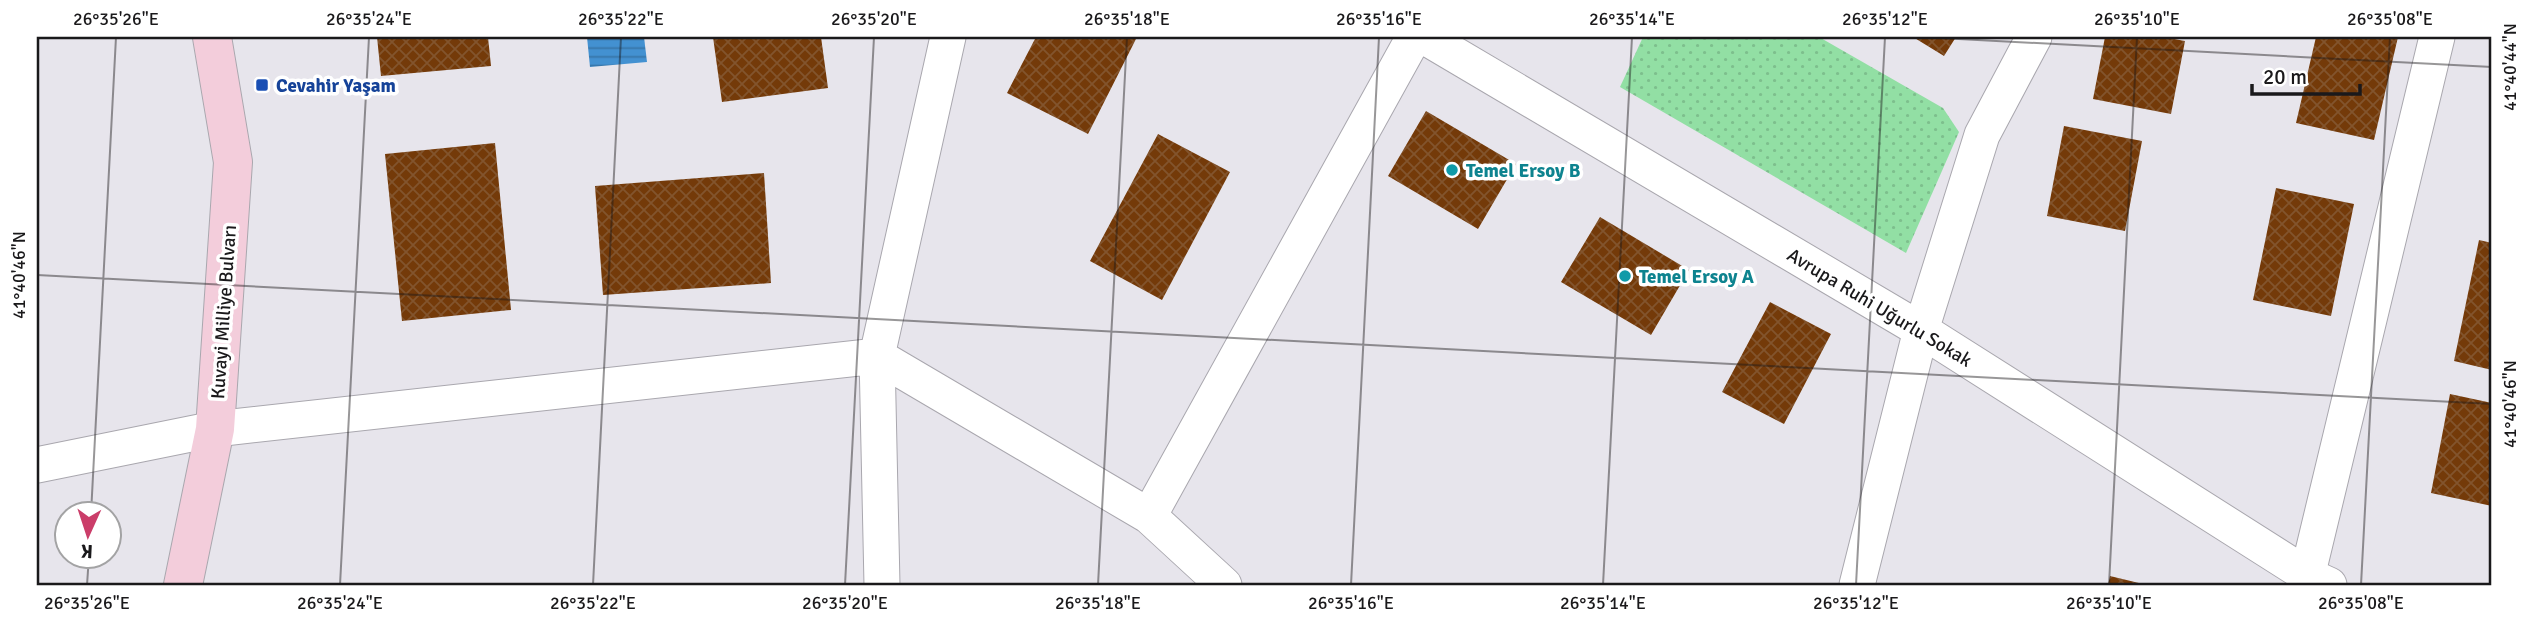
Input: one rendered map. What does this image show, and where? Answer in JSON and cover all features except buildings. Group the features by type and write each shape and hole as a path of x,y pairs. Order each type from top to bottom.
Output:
{"street":[{"name":"Kuvayi Milliye Bulvarı","path":"183,585 215,429 233,162 212,37"},
{"path":"882,585 877,356 948,37"},
{"path":"1149,516 1413,37"},
{"name":"Avrupa Ruhi Uğurlu Sokak","path":"1425,37 1921,330 2314,582"},
{"path":"1857,585 1921,330 1982,135 2034,37"},
{"path":"2314,582 2437,37"},
{"path":"37,465 215,429 877,356 1149,516 1224,585"}],"green space":[{"path":"1643,37 1819,37 1943,108 1959,132 1906,253 1620,87"}],"water":[{"path":"587,37 644,37 647,62 590,67"}],"place":[{"name":"Cevahir Yaşam","path":"262,85"},
{"name":"Temel Ersoy B","path":"1452,170"},
{"name":"Temel Ersoy A","path":"1625,276"}]}
